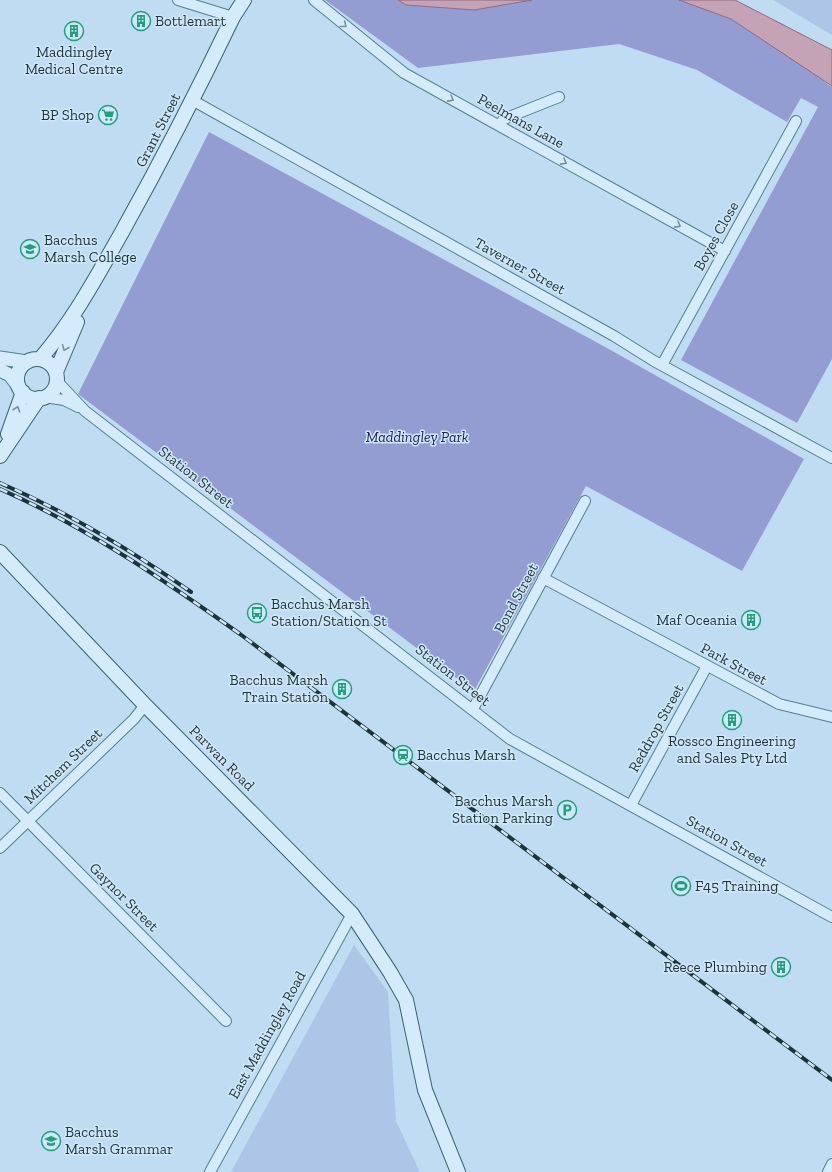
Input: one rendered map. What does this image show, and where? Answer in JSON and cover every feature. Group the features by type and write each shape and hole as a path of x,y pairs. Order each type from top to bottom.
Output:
{"main road":[{"name":"Grant Street","path":"33,360 55,341 98,274 143,194 233,17 244,0"},
{"name":"Grant Street","path":"56,377 98,274"},
{"path":"0,456 41,398 53,390 56,377 49,363 33,360 18,372 17,381 21,390 28,396 41,398"},
{"path":"0,453 21,390"},
{"name":"Parwan Road","path":"0,552 145,705 352,914 390,972 406,1000 425,1090 458,1172"}],"street":[{"path":"178,0 233,17"},
{"name":"Peelmans Lane","path":"314,0 404,73 725,251"},
{"path":"499,125 504,119 558,97"},
{"name":"Taverner Street","path":"192,100 614,336 662,365 832,458"},
{"name":"Boyes Close","path":"662,365 796,121"},
{"path":"0,358 33,360"},
{"path":"0,370 10,375 21,390"},
{"name":"Station Street","path":"56,377 85,411"},
{"name":"Station Street","path":"41,398 64,400 85,411 510,739 832,917"},
{"name":"Bond Street","path":"473,709 585,501"},
{"name":"Park Street","path":"544,578 779,704 832,717"},
{"name":"Reddrop Street","path":"631,805 707,666"},
{"name":"Mitchem Street","path":"0,848 134,719 145,705"},
{"name":"Gaynor Street","path":"0,793 226,1021"},
{"name":"East Maddingley Road","path":"210,1172 352,914"},
{"path":"828,1172 832,1164"}],"shaded area":[{"path":"398,0 532,0 474,10 406,5"},
{"path":"679,0 735,0 832,50 832,86 731,19"},
{"path":"773,0 832,0 832,35"},
{"path":"354,945 388,992 396,1121 420,1172 231,1172"}],"green space":[{"path":"325,0 398,0 406,5 474,10 532,0 679,0 731,19 803,65 832,86 832,359 797,423 681,360 818,107 801,98 787,122 697,70 619,44 418,68"},
{"name":"Maddingley Park","path":"209,132 607,348 804,459 742,571 586,486 474,691 78,394"}],"railway":[{"path":"0,483 74,519 145,561 191,592"},
{"path":"0,489 94,537 153,574 240,634 832,1080"}],"place":[{"name":"Bottlemart","path":"141,21"},
{"name":"Maddingley Medical Centre","path":"74,31"},
{"name":"BP Shop","path":"108,115"},
{"name":"Bacchus Marsh College","path":"30,249"},
{"name":"Bacchus Marsh Station/Station St","path":"257,613"},
{"name":"Maf Oceania","path":"751,620"},
{"name":"Bacchus Marsh Train Station","path":"342,689"},
{"name":"Rossco Engineering and Sales Pty Ltd","path":"732,720"},
{"name":"Bacchus Marsh","path":"403,755"},
{"name":"Bacchus Marsh Station Parking","path":"567,810"},
{"name":"F45 Training","path":"681,886"},
{"name":"Reece Plumbing","path":"781,967"},
{"name":"Bacchus Marsh Grammar","path":"51,1141"}]}
